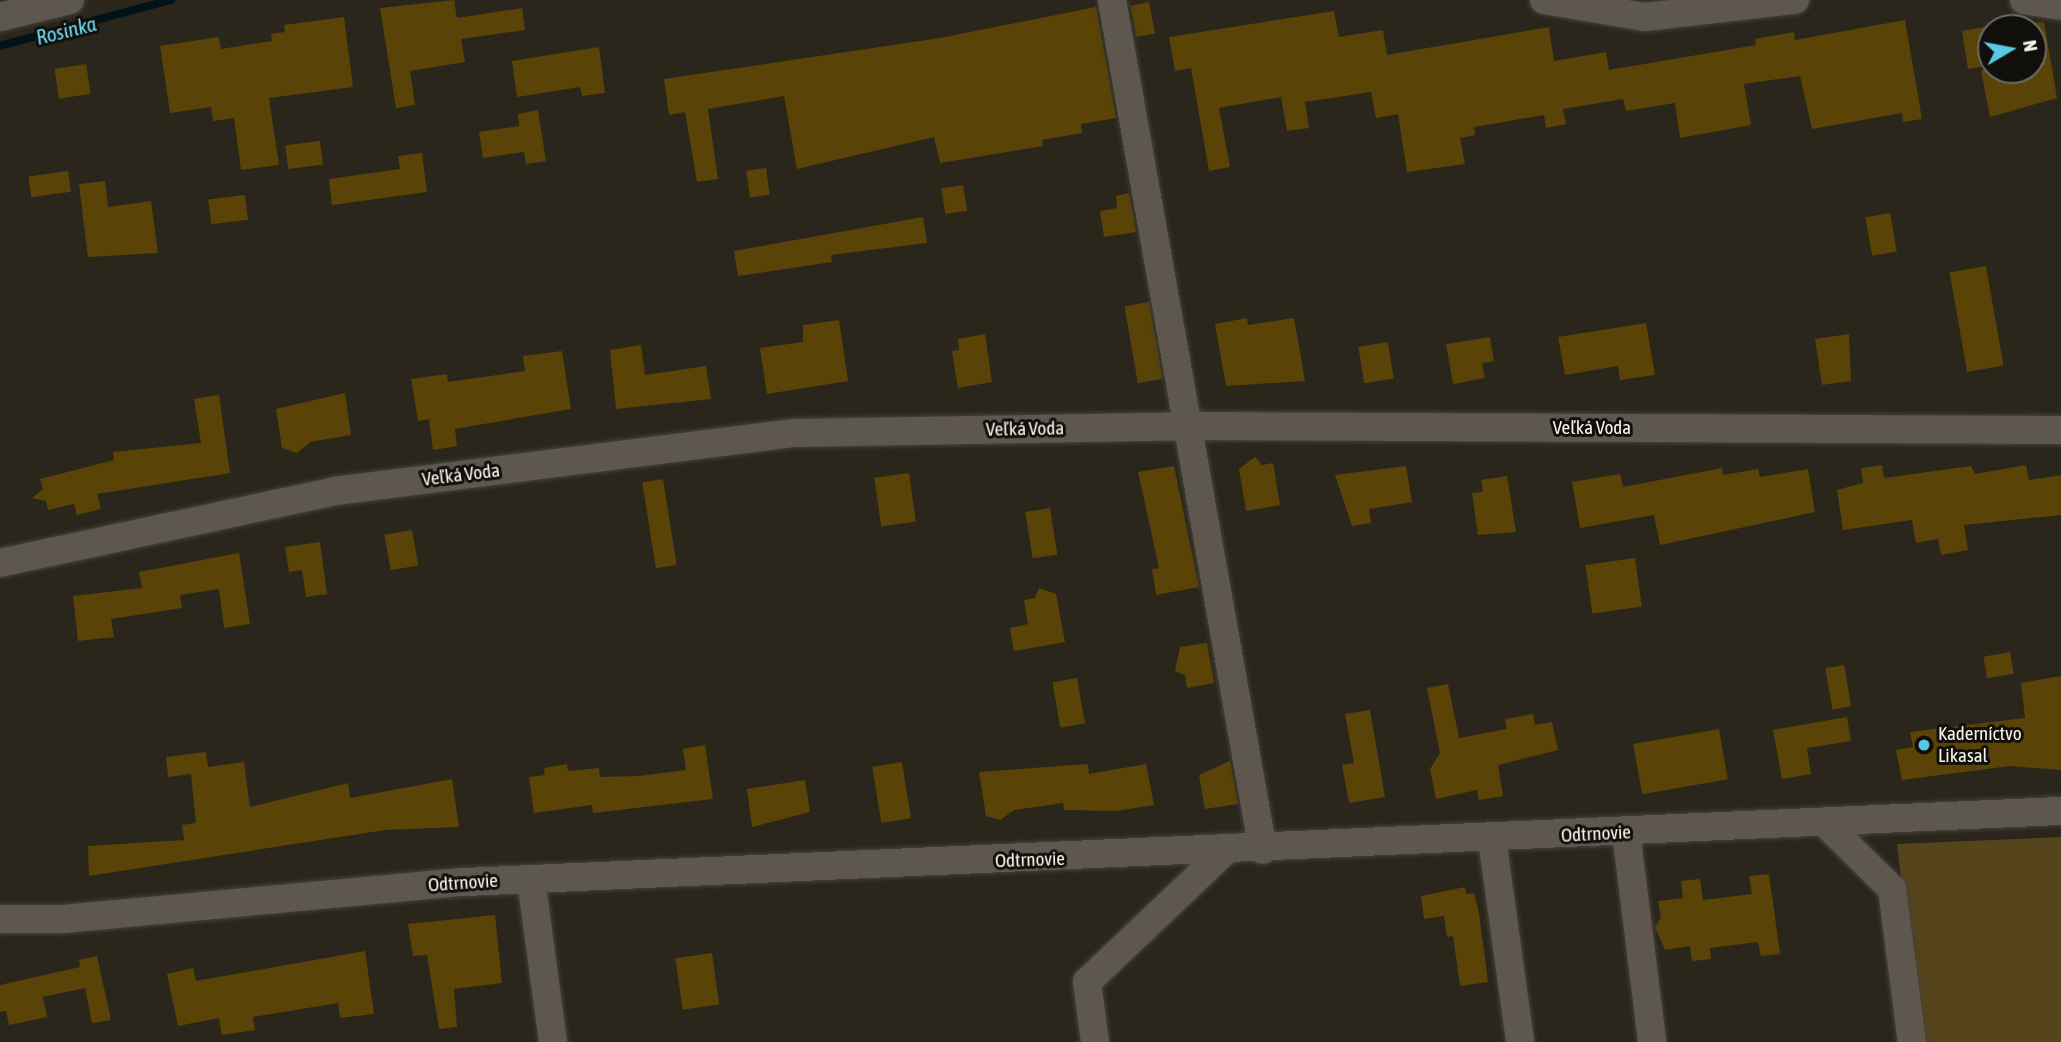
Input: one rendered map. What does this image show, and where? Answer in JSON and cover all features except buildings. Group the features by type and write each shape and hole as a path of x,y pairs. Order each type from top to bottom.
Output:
{"street":[{"path":"0,17 69,0"},
{"path":"1112,0 1263,850"},
{"path":"1544,0 1616,6 1678,16 1795,0"},
{"path":"2024,0 2061,6"},
{"name":"Veľká Voda","path":"0,563 335,491 796,433 1188,426 2061,430"},
{"name":"Odtrnovie","path":"0,919 531,879 1224,852 2061,811"},
{"path":"1825,822 1892,889 1912,1042"},
{"path":"1626,832 1652,1042"},
{"path":"1492,839 1520,1042"},
{"path":"1095,1042 1087,982 1224,852"},
{"path":"531,879 553,1042"}],"shaded area":[{"path":"2061,837 2061,1042 1920,1042 1897,844"}],"waterway":[{"name":"Rosinka","path":"0,46 171,0"}],"place":[{"name":"Kaderníctvo Likasal","path":"1924,745"}]}
